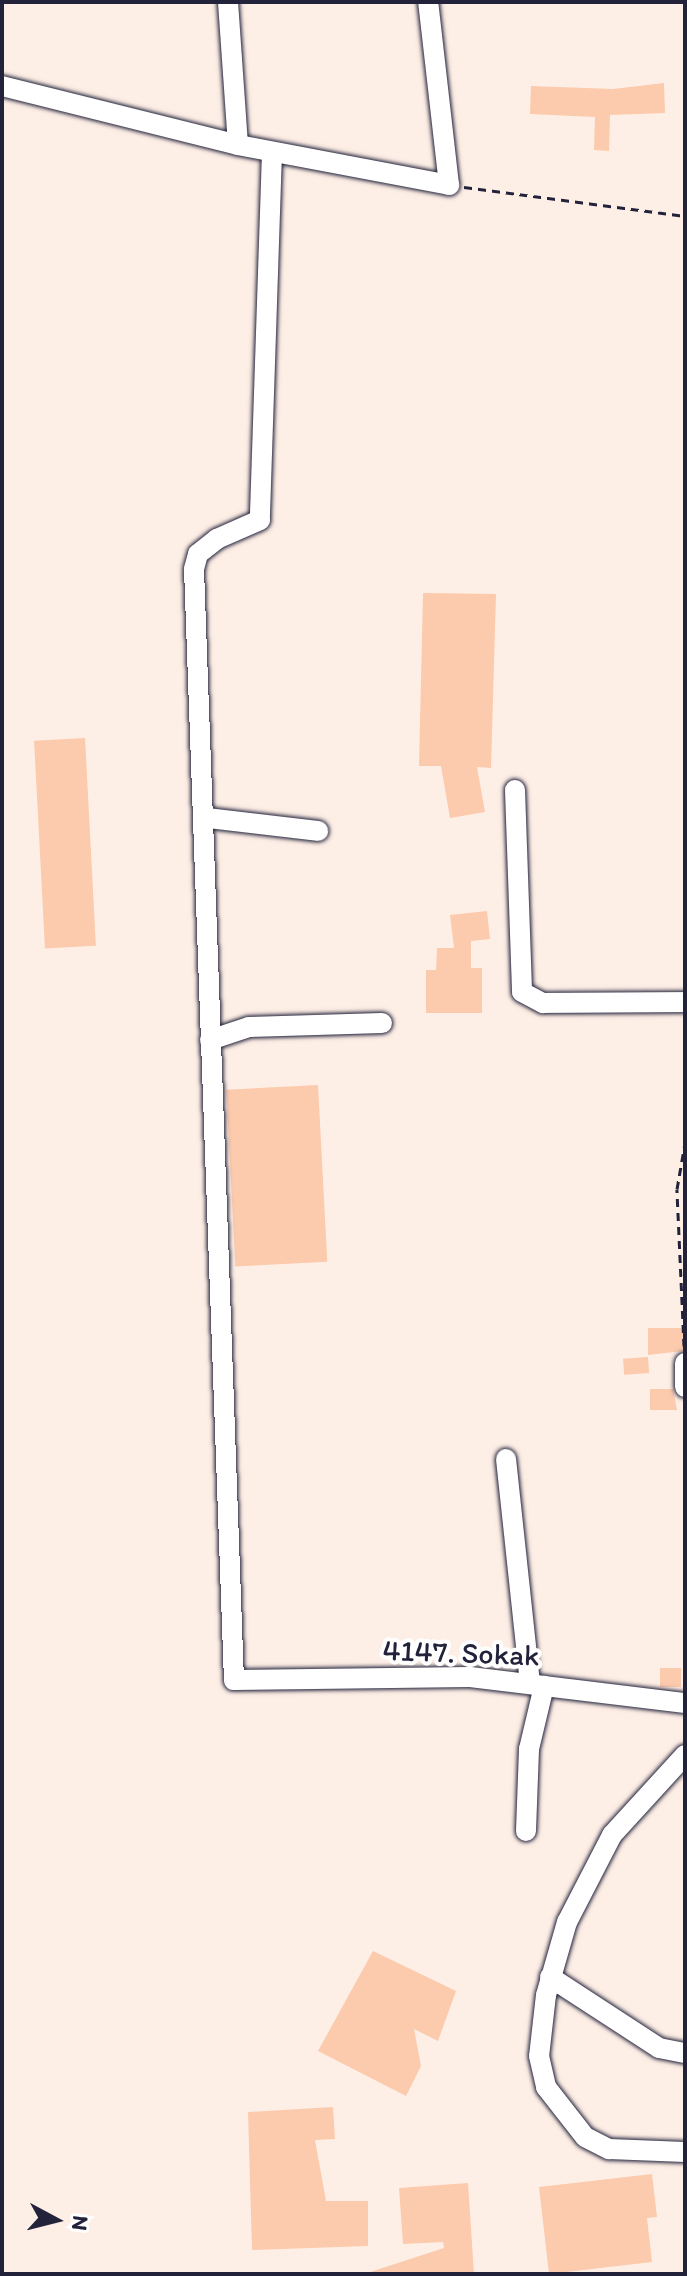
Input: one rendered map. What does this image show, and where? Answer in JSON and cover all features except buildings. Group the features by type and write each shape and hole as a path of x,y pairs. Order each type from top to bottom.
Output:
{"street":[{"path":"228,2 238,145"},
{"path":"2,86 238,145 449,185 428,2"},
{"path":"272,152 260,520 217,539 198,554 194,569 208,818 210,1040 249,1027 382,1023"},
{"path":"515,790 522,992 543,1003 685,1002"},
{"path":"208,818 318,831"},
{"name":"4147. Sokak","path":"210,1040 234,1680 470,1677 685,1703"},
{"path":"685,1363 685,1387"},
{"path":"506,1459 537,1685 529,1749 526,1831"},
{"path":"685,1755 612,1835 567,1922 550,1977 539,2056 541,2075 557,2105 585,2137 609,2149 685,2152"},
{"path":"550,1977 659,2048 685,2053"}],"path":[{"path":"449,185 685,216"},
{"path":"685,1143 677,1189 685,1363"}]}
